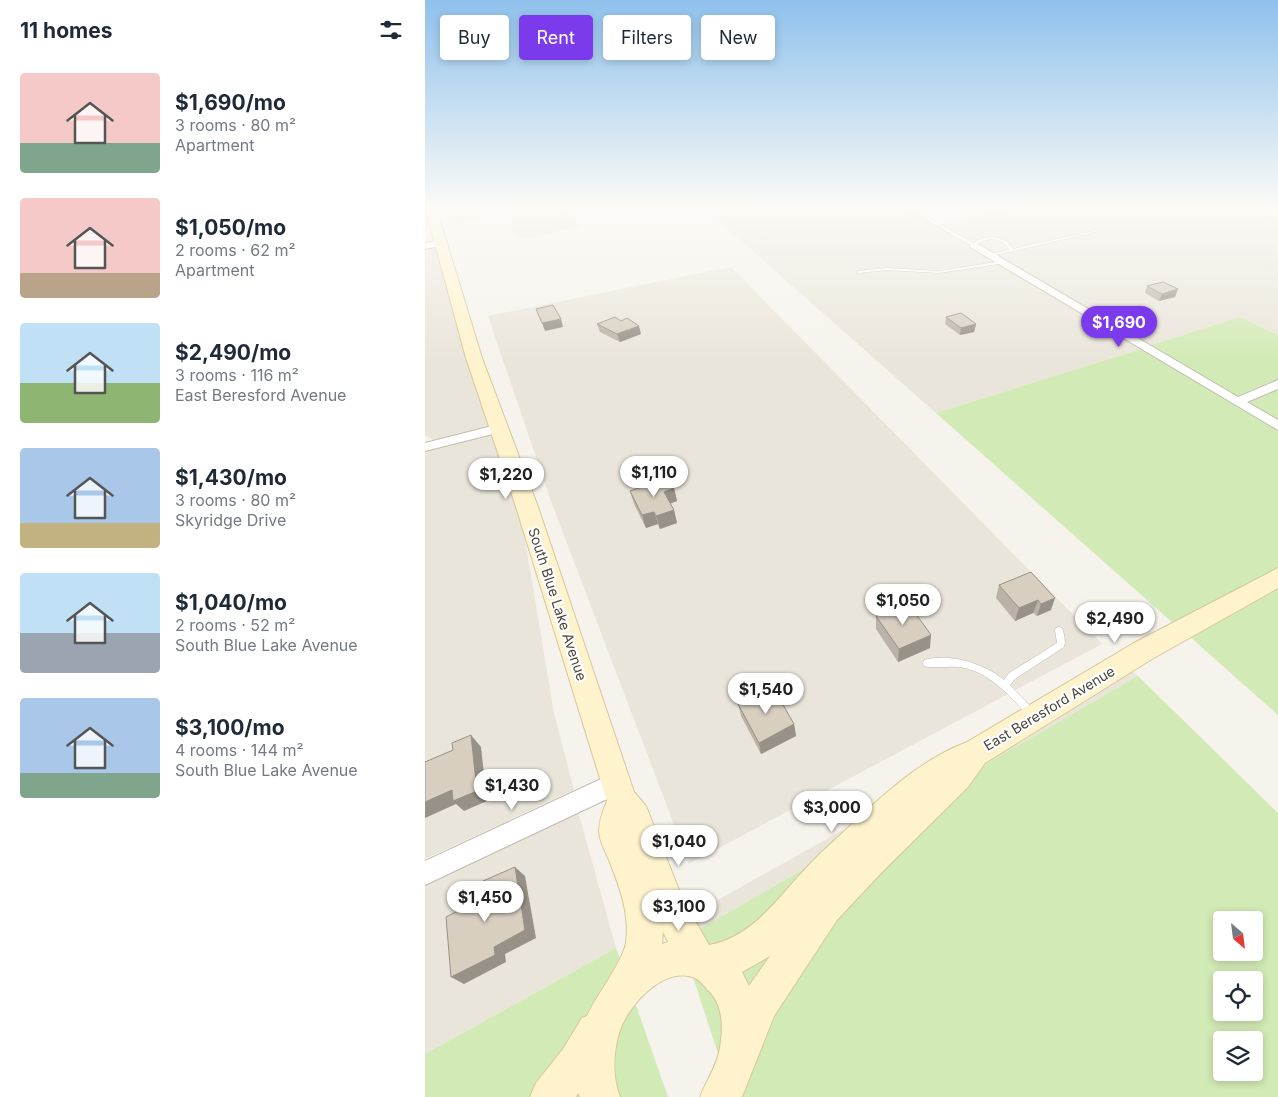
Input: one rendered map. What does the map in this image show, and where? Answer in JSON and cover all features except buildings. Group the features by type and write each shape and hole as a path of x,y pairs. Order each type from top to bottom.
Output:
{"main road":[{"name":"South Blue Lake Avenue","path":"438,258 500,428 619,792 635,817 670,911 702,962"},
{"name":"East Beresford Avenue","path":"612,1005 637,976 656,964 677,958 702,962 728,960 765,939 823,874 913,788 959,759 977,752 1033,716 1278,577"},
{"name":"East Beresford Avenue","path":"728,1083 759,1004 825,908 870,860 957,777 977,752"},
{"path":"550,1097 577,1063 638,960 644,944 645,924 615,833 619,792"},
{"path":"702,962 725,979 737,1000 742,1026 728,1083"},
{"path":"600,1097 594,1069 597,1042 612,1005"}],"street":[{"path":"996,258 1278,426"},
{"path":"1237,402 1278,384"},
{"path":"427,445 500,428"},
{"path":"425,873 619,792"}],"lane":[{"path":"858,272 887,269 939,272 1003,262"},
{"path":"1005,685 1012,676 1061,645 1059,630"},
{"path":"927,663 966,663 983,669 1005,685 1033,716"}],"shaded area":[{"path":"425,258 442,258 493,427 435,441 425,435"},
{"path":"761,258 990,258 1141,349 936,413"},
{"path":"999,258 1278,258 1278,335 1240,317 1148,346"},
{"path":"731,267 1102,644 689,864 552,504 488,316"},
{"path":"495,433 520,509 554,713 574,790 425,859 425,451"},
{"path":"1130,669 1138,676 681,940 675,924"},
{"path":"578,811 616,948 425,1054 425,884"}],"green space":[{"path":"1240,317 1278,335 1278,379 1235,397 1148,346"},
{"path":"1141,349 1278,430 1278,567 1174,624 936,413"},
{"path":"1278,389 1278,422 1246,403"},
{"path":"1278,586 1278,715 1189,636"},
{"path":"1138,676 1278,813 1278,1097 732,1097 681,940"},
{"path":"616,948 668,1097 425,1097 425,1054"}]}
